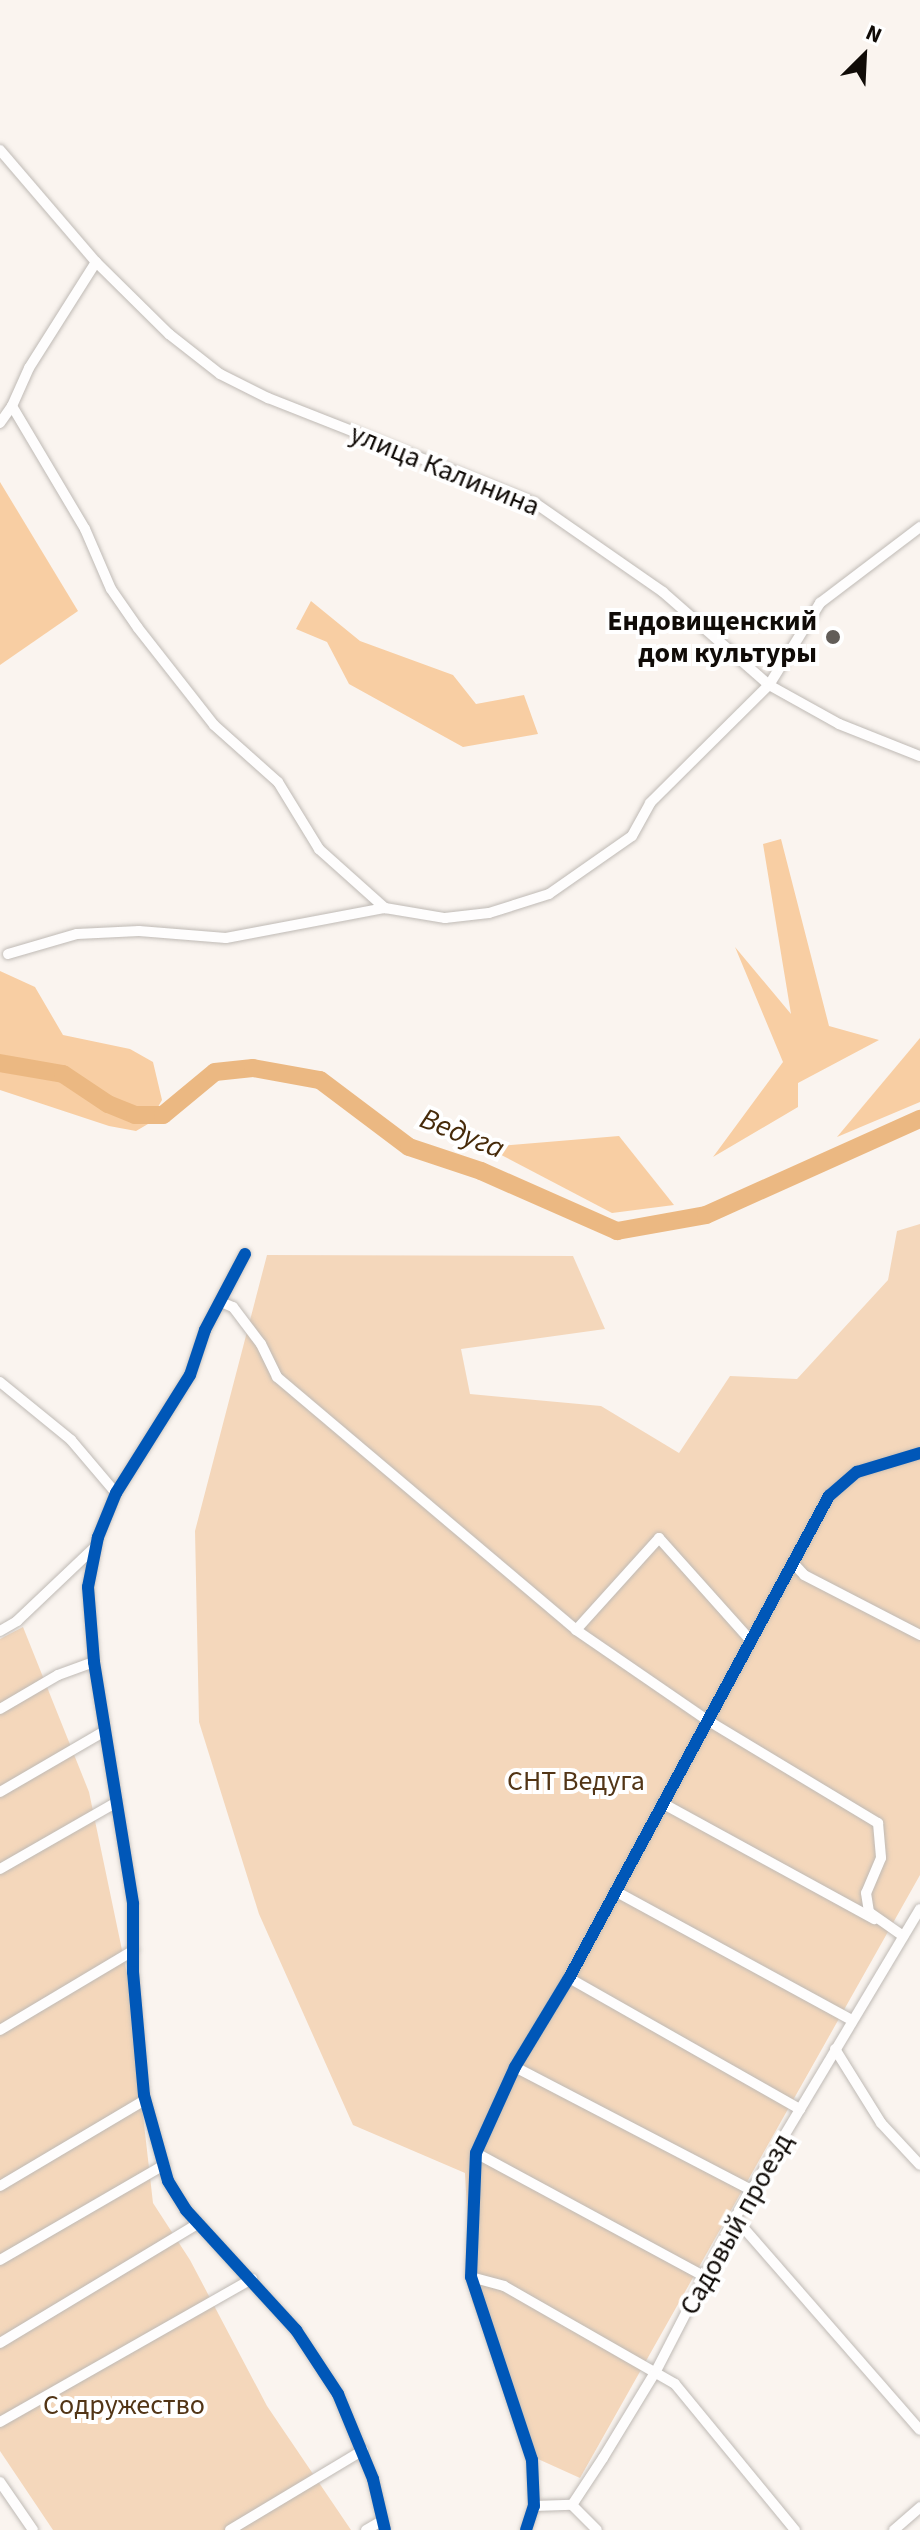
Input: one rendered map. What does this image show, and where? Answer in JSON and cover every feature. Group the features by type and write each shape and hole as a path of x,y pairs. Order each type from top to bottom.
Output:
{"street":[{"name":"улица Калинина","path":"0,150 96,262 169,334 240,386 535,503 650,582 769,685 839,724 920,756"},
{"path":"0,423 12,406 29,368 96,262"},
{"path":"12,406 85,529 111,589 138,628 214,725 278,782 319,849 385,908"},
{"path":"8,954 77,934 139,931 226,938 385,908 445,918 489,913 574,882 632,836 650,803 769,685 820,603 920,527"},
{"path":"245,1254 190,1375 116,1493 96,1546 88,1587 94,1662 117,1802 134,1950 145,2100 164,2165 174,2192 296,2330 338,2394 363,2450 384,2525 366,2530"},
{"path":"221,1302 233,1307 261,1344 277,1377 576,1630 707,1720 878,1823 881,1858 866,1893 869,1912 878,1921"},
{"path":"0,1382 71,1440 116,1493"},
{"path":"526,2530 534,2506 532,2460 471,2277 476,2153 515,2067 569,1978 829,1496 857,1472 920,1453"},
{"path":"576,1630 659,1538 751,1641"},
{"path":"0,1631 17,1621 96,1546"},
{"path":"793,1563 804,1575 920,1635"},
{"path":"0,1709 58,1675 94,1662"},
{"path":"0,1792 105,1731"},
{"path":"0,1869 117,1802"},
{"path":"662,1803 903,1936"},
{"path":"615,1891 852,2020"},
{"name":"Садовый проезд","path":"572,2505 656,2371 735,2218 920,1909"},
{"path":"0,2030 134,1950"},
{"path":"569,1978 800,2109"},
{"path":"835,2049 881,2123 920,2165"},
{"path":"515,2067 753,2191"},
{"path":"0,2186 145,2100"},
{"path":"476,2153 705,2277"},
{"path":"0,2260 164,2165"},
{"path":"735,2218 920,2430"},
{"path":"0,2343 199,2223"},
{"path":"471,2277 504,2286 675,2384 795,2530"},
{"path":"0,2422 252,2279"},
{"path":"230,2530 363,2450"},
{"path":"0,2482 33,2530"},
{"path":"534,2506 572,2505 597,2530"},
{"path":"894,2530 920,2507"}],"green space":[{"name":"СНТ Ведуга","path":"920,1224 920,1875 580,2478 538,2459 472,2301 465,2173 353,2125 259,1914 199,1722 195,1531 267,1255 573,1256 605,1329 461,1349 470,1394 601,1406 679,1453 730,1376 797,1379 888,1280 897,1231"},
{"name":"Содружество","path":"23,1627 89,1792 127,1974 153,2203 190,2260 267,2406 351,2530 53,2530 0,2451 0,1639"}],"shaded area":[{"path":"0,482 78,611 0,665"},
{"path":"311,601 360,641 453,675 476,704 524,695 538,734 463,747 349,684 327,642 296,629"},
{"path":"781,839 829,1026 879,1040 798,1083 798,1107 713,1157 783,1062 735,947 791,1014 763,844"},
{"path":"0,971 35,987 63,1035 130,1049 153,1062 162,1100 148,1124 136,1131 109,1126 0,1090"},
{"path":"920,1038 920,1102 837,1137"},
{"path":"619,1136 674,1205 612,1213 486,1147"}],"waterway":[{"name":"Ведуга","path":"0,1063 63,1074 108,1104 135,1115 163,1115 215,1072 253,1068 320,1080 409,1147 481,1171 617,1231 706,1215 920,1119"}],"cycle path":[{"path":"245,1254 205,1330 190,1375 116,1493 98,1537 88,1587 94,1662 133,1904 133,1972 144,2095 168,2181 186,2210 296,2330 338,2394 373,2479 385,2530"},
{"path":"526,2530 534,2506 532,2460 471,2277 476,2153 515,2067 569,1978 829,1496 857,1472 920,1453"}],"place":[{"name":"Ендовищенский дом культуры","path":"833,637"}]}
